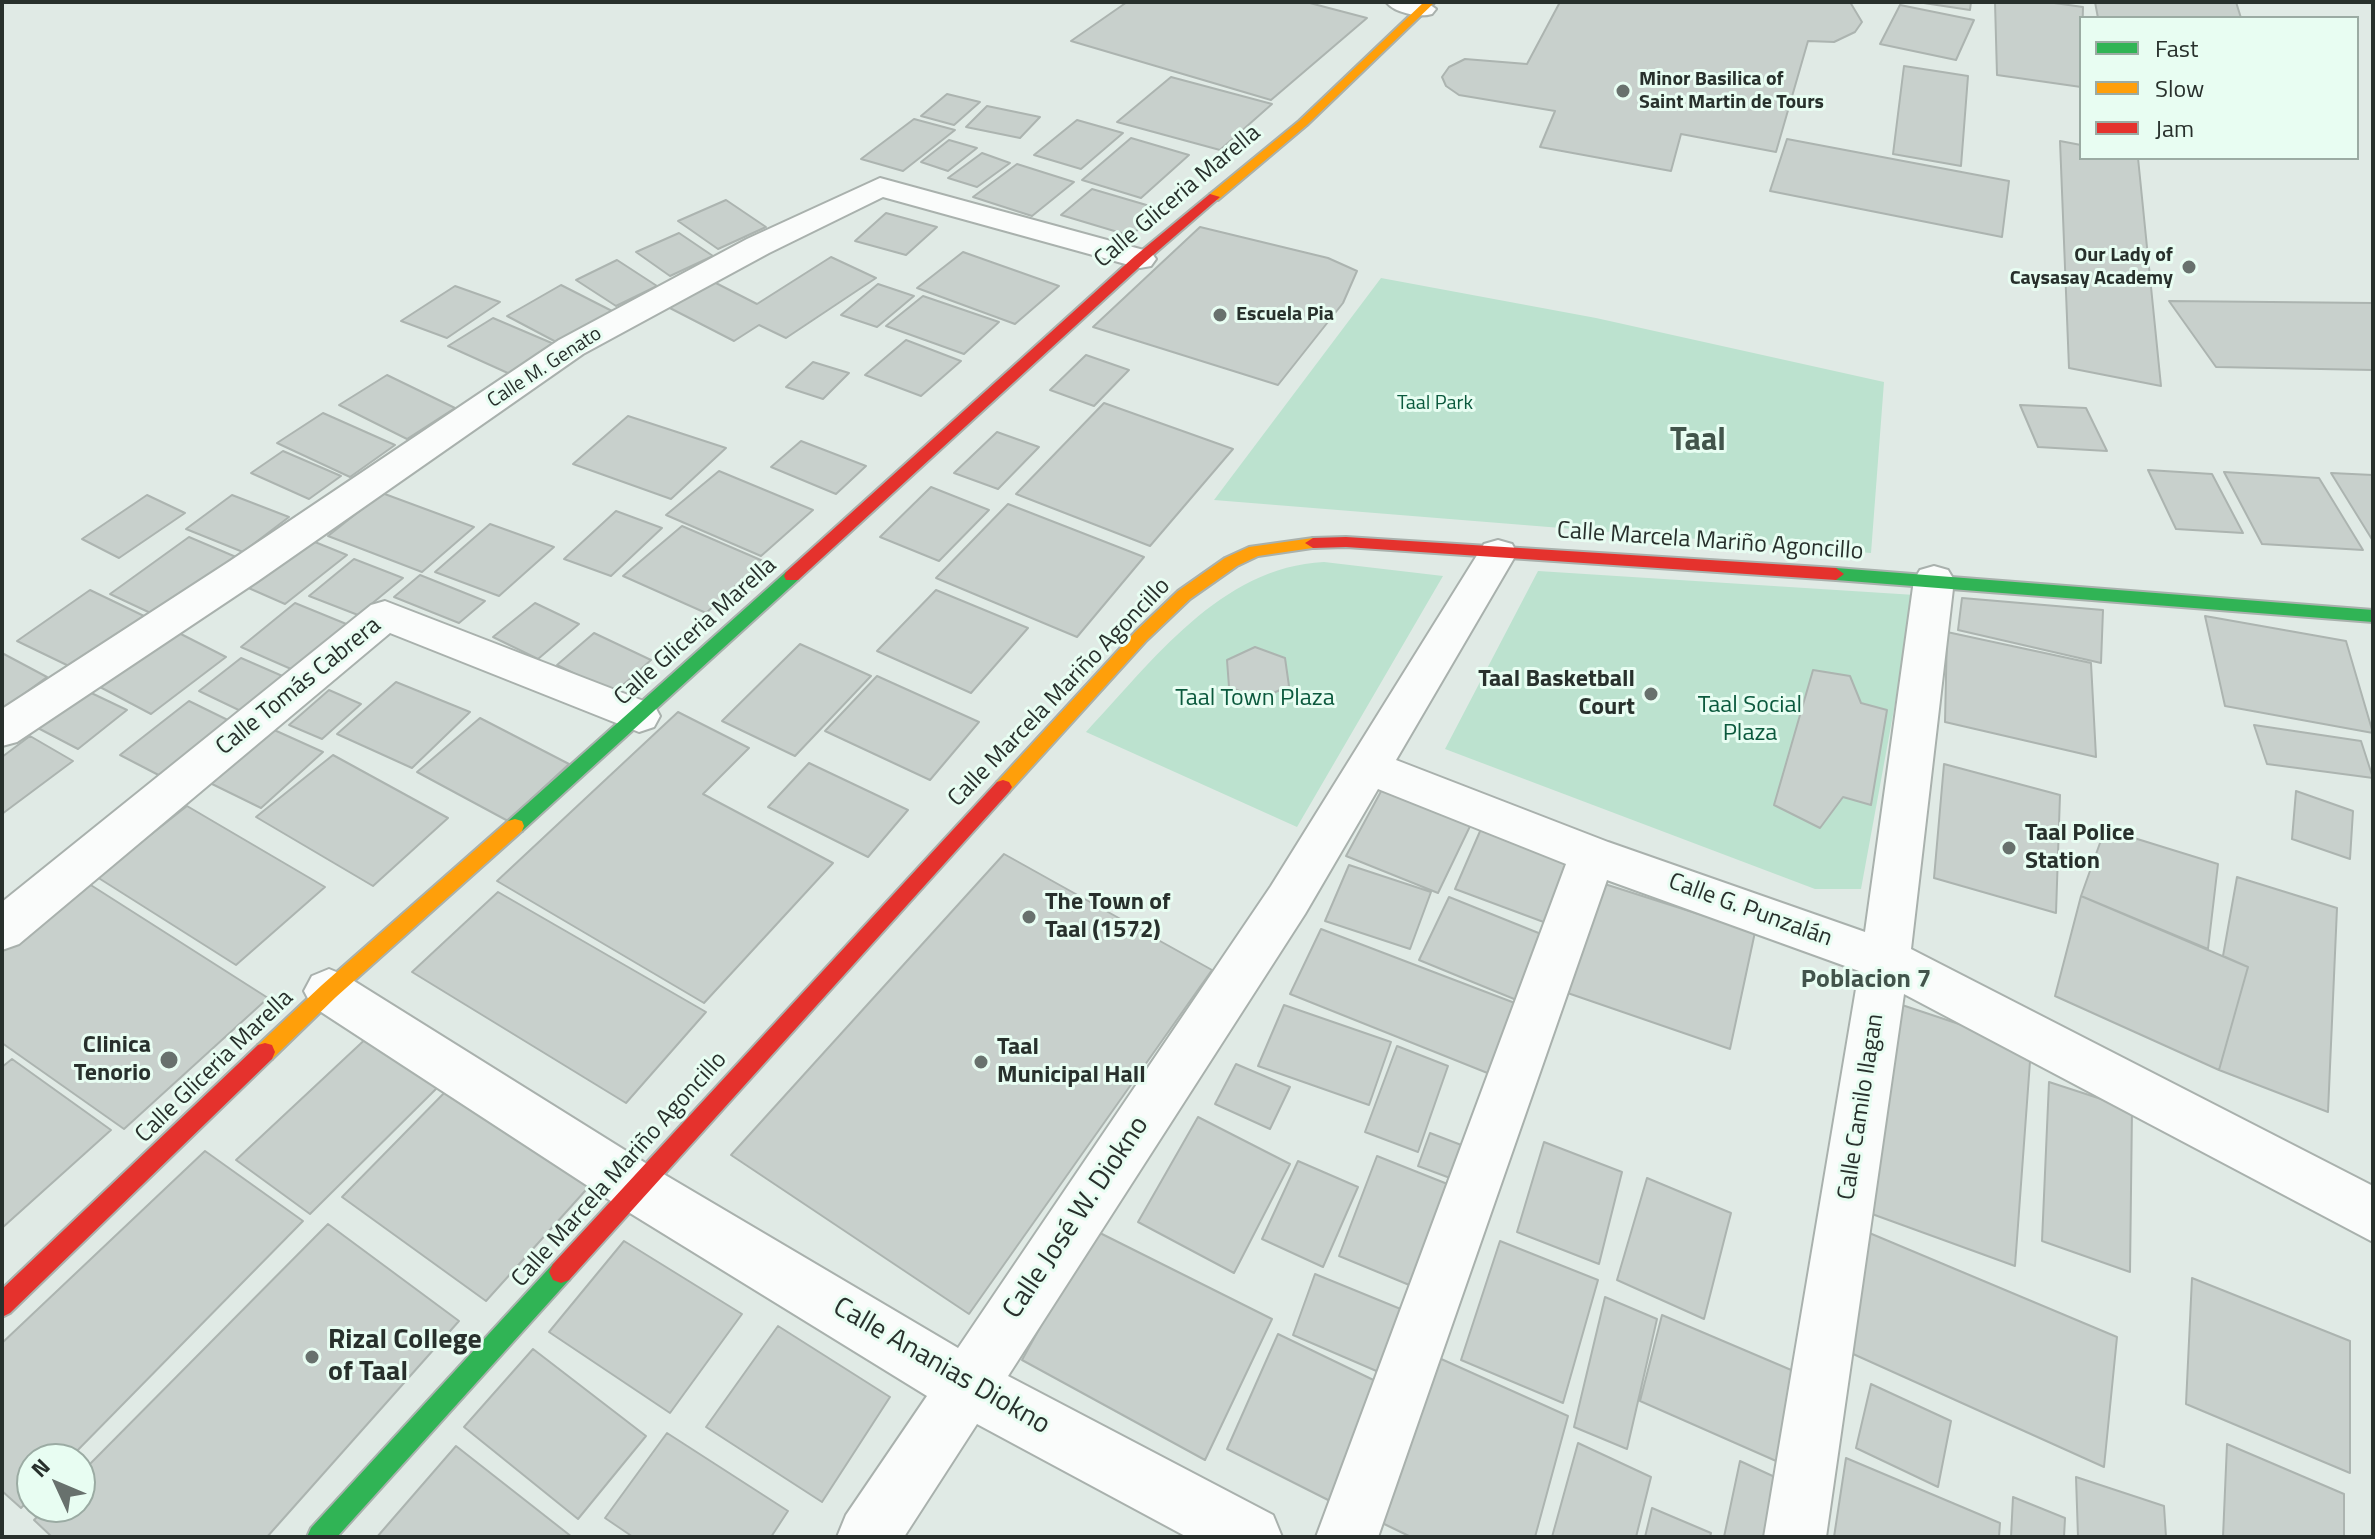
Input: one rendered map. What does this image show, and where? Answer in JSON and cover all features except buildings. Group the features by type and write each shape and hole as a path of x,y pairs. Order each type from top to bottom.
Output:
{"street":[{"name":"Calle Gliceria Marella","path":"2,1305 329,991 639,716 1140,259 1303,123 1417,4"},
{"name":"Calle M. Genato","path":"2,730 244,571 571,347 758,246 880,187 1140,259"},
{"name":"Calle Marcela Mariño Agoncillo","path":"320,1537 1084,697 1180,599 1216,571 1254,551 1293,543 1346,542 1934,580 2373,616"},
{"name":"Calle José W. Diokno","path":"868,1537 1288,900 1498,553"},
{"name":"Calle Camilo Ilagan","path":"1795,1537 1885,960 1934,580"},
{"name":"Calle Tomás Cabrera","path":"2,930 385,615 639,716"},
{"name":"Calle G. Punzalán","path":"1370,768 1592,855 1885,960 2373,1215"},
{"path":"1347,1537 1592,855"},
{"name":"Calle Ananias Diokno","path":"329,991 636,1187 966,1386 1251,1537"}],"green space":[{"name":"Taal Park","path":"1381,278 1596,318 1884,382 1871,553 1214,500"},
{"name":"Taal Town Plaza","path":"1324,562 1443,576 1297,827 1086,732 1163,649 1220,600 1252,581 1287,568"},
{"name":"Taal Social Plaza","path":"1538,571 1915,595 1861,889 1815,889 1445,749"}],"traffic: fast":[{"path":"1836,574 2373,616"},
{"path":"515,826 792,576"},
{"path":"320,1537 561,1272"}],"traffic: slow":[{"path":"1214,197 1303,123 1430,2"},
{"path":"1003,787 1141,636 1184,595 1231,562 1255,551 1313,543"},
{"path":"265,1052 515,826"}],"traffic: jam":[{"path":"792,576 1140,259 1214,197"},
{"path":"1313,543 1346,542 1836,574"},
{"path":"561,1272 1003,787"},
{"path":"2,1305 265,1052"}],"place":[{"name":"Minor Basilica of Saint Martin de Tours","path":"1623,91"},
{"name":"Our Lady of Caysasay Academy","path":"2189,267"},
{"name":"Escuela Pia","path":"1220,315"},
{"name":"Taal Basketball Court","path":"1651,694"},
{"name":"Taal Police Station","path":"2009,848"},
{"name":"The Town of Taal (1572)","path":"1029,917"},
{"name":"Clinica Tenorio","path":"169,1060"},
{"name":"Taal Municipal Hall","path":"981,1062"},
{"name":"Rizal College of Taal","path":"312,1357"}],"district":[{"name":"Taal","path":"1698,442"},
{"name":"Poblacion 7","path":"1866,981"}]}
